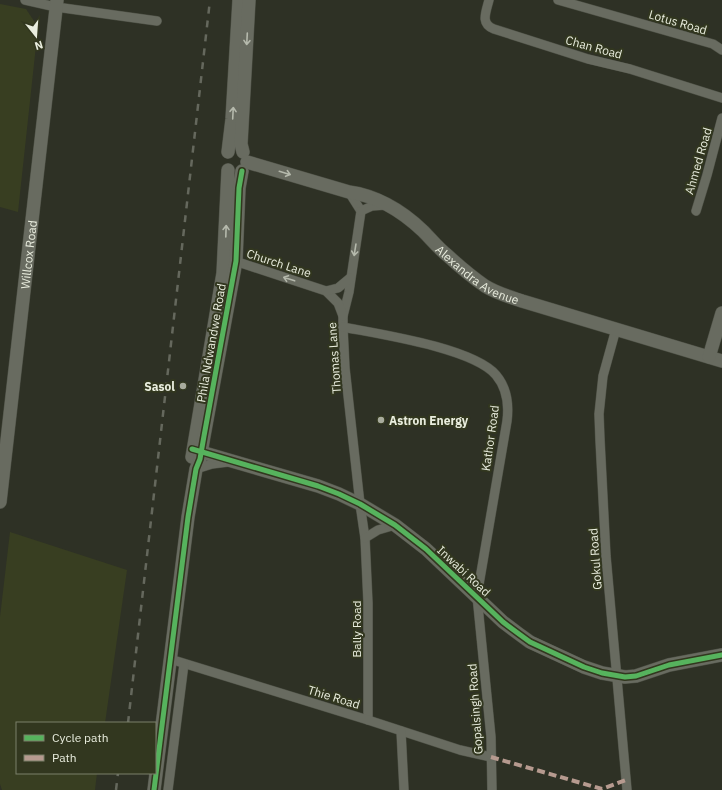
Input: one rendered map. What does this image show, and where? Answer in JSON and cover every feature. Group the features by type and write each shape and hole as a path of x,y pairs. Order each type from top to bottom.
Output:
{"street":[{"path":"25,0 158,21"},
{"path":"228,152 236,150 244,162 235,173 228,170 224,163 224,159 228,152 232,119 239,0"},
{"name":"Phila Ndwandwe Road","path":"156,774 197,450 230,260 239,188 244,162 241,144 249,0"},
{"name":"Chan Road","path":"489,0 484,19 487,25 494,30 588,59 636,71 722,98"},
{"name":"Lotus Road","path":"558,0 713,44 722,50"},
{"name":"Willcox Road","path":"0,502 56,4"},
{"name":"Ahmed Road","path":"696,211 722,118"},
{"name":"Alexandra Avenue","path":"244,162 349,192 366,195 388,205 402,213 422,230 446,255 486,286 522,301 722,361"},
{"name":"Phila Ndwandwe Road","path":"228,170 230,260"},
{"path":"349,192 361,211 372,206 388,205"},
{"name":"Thomas Lane","path":"360,504 345,368 343,316 361,211"},
{"name":"Church Lane","path":"230,260 326,291"},
{"path":"343,316 338,304 326,291 338,288 350,278"},
{"path":"709,357 722,313"},
{"name":"Kathor Road","path":"343,327 420,343 474,359 496,375 502,384 507,401 507,421 477,596"},
{"name":"Gokul Road","path":"616,329 603,376 599,423 606,556 626,790"},
{"name":"Phila Ndwandwe Road","path":"188,517 196,469 197,450"},
{"name":"Inwabi Road","path":"197,450 339,494 360,504 395,525 426,549 512,629 530,642 584,667 616,677 636,676 669,665 722,655"},
{"name":"Inwabi Road","path":"196,469 216,463 238,462"},
{"name":"Bally Road","path":"360,504 365,538 368,603 368,720"},
{"path":"365,538 378,530 395,525"},
{"name":"Gopalsingh Road","path":"477,596 491,737 492,790"},
{"path":"480,627 491,610"},
{"name":"Thie Road","path":"170,659 460,750 491,757"},
{"path":"168,790 184,664"},
{"path":"401,731 404,790"},
{"name":"Phila Ndwandwe Road","path":"154,790 156,774"}],"shaded area":[{"path":"0,4 26,9 38,27 18,212 0,207"},
{"path":"10,532 127,570 105,722 16,722 16,774 97,774 95,790 2,790 0,784 0,617"}],"railway":[{"path":"128,722 210,0"},
{"path":"116,790 118,774"}],"marked path":[{"path":"491,757 602,789 626,780"}],"cycle path":[{"path":"156,774 188,517 236,261 239,188 242,171"},
{"path":"192,449 318,486 360,504 395,525 426,549 503,622 519,634 530,642 584,667 602,673 625,677 636,676 669,665 722,655"},
{"path":"154,790 156,774"}],"place":[{"name":"Sasol","path":"183,386"},
{"name":"Astron Energy","path":"381,420"}]}
